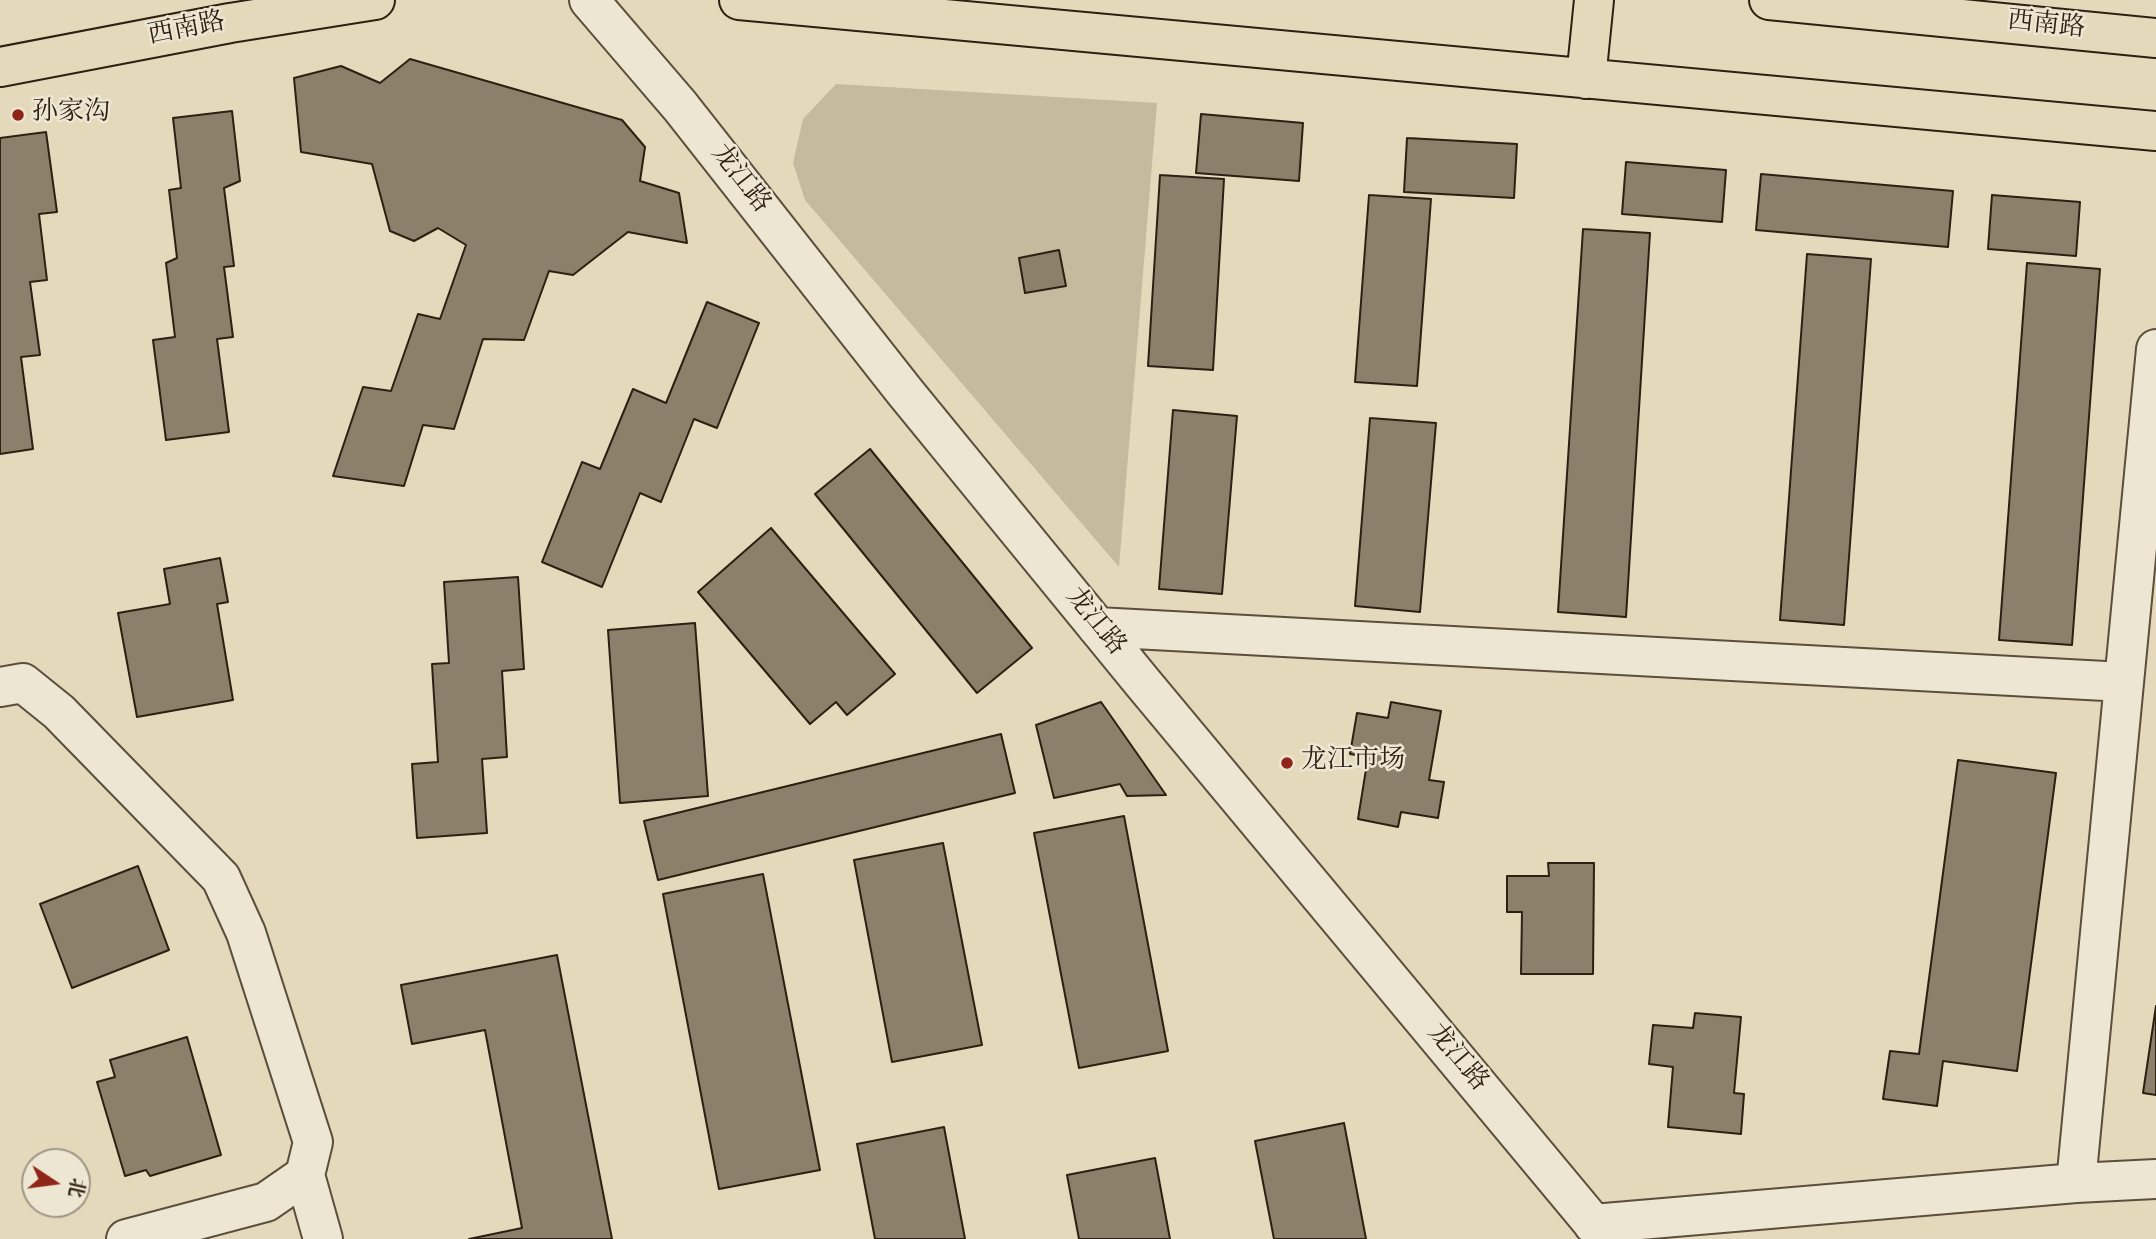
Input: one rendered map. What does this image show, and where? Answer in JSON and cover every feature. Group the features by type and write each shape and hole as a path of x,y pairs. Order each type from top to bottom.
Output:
{"main road":[{"name":"西南路","path":"0,67 230,23 375,0"},
{"path":"739,0 2156,131"},
{"path":"1586,79 1594,0"},
{"name":"西南路","path":"1769,0 2156,38"}],"street":[{"name":"龙江路","path":"589,0 680,106 905,392 1097,627 1600,1231"},
{"path":"2076,1183 2156,349"},
{"path":"1097,627 2124,682"},
{"path":"0,687 23,683 59,712 221,878 246,933 313,1142 305,1175 323,1239"},
{"path":"126,1239 266,1202 305,1175"},
{"path":"1600,1231 2076,1183 2156,1179"}],"shaded area":[{"path":"836,84 1157,103 1119,567 805,200 793,163 803,119"}],"building":[{"path":"410,59 622,120 645,147 640,181 679,193 687,243 628,232 573,275 549,271 524,340 483,339 454,429 423,425 404,486 333,476 363,387 391,391 418,314 440,319 466,245 438,228 414,241 390,231 372,164 301,152 294,78 341,66 380,83"},
{"path":"232,111 240,181 224,188 234,266 224,267 233,337 217,339 229,432 166,440 153,340 175,337 166,263 177,258 169,190 181,188 173,118"},
{"path":"1201,114 1303,123 1299,181 1196,173"},
{"path":"46,132 57,212 39,214 47,280 30,282 40,355 21,357 33,449 0,454 0,138"},
{"path":"1407,138 1517,144 1514,198 1404,192"},
{"path":"1626,162 1726,170 1722,222 1622,214"},
{"path":"1761,174 1953,191 1948,247 1756,230"},
{"path":"1160,175 1224,179 1213,370 1148,366"},
{"path":"1369,195 1431,199 1417,386 1355,382"},
{"path":"1992,195 2080,202 2076,256 1988,249"},
{"path":"1583,229 1650,233 1626,617 1558,612"},
{"path":"1059,250 1066,286 1025,293 1019,258"},
{"path":"1807,254 1871,259 1844,625 1780,620"},
{"path":"2027,263 2100,269 2072,645 1999,640"},
{"path":"707,302 759,323 717,428 694,419 661,502 640,493 602,587 542,562 582,462 600,469 633,389 666,403"},
{"path":"1173,410 1237,416 1222,594 1159,589"},
{"path":"1370,418 1436,423 1420,612 1355,606"},
{"path":"870,449 1032,648 977,693 815,494"},
{"path":"771,528 895,674 847,715 836,702 810,724 698,592"},
{"path":"220,558 228,602 217,604 233,700 137,717 118,613 170,604 164,569"},
{"path":"518,577 524,669 502,671 507,757 482,759 487,833 417,838 412,764 438,762 432,664 449,663 444,582"},
{"path":"695,623 708,796 620,803 608,630"},
{"path":"1101,702 1166,795 1127,796 1120,784 1054,798 1036,725"},
{"path":"1391,702 1441,711 1429,780 1444,782 1438,818 1401,812 1398,827 1358,819 1368,757 1350,754 1357,713 1388,718"},
{"path":"1001,734 1015,793 658,880 644,821"},
{"path":"1958,760 2056,773 2017,1071 1943,1061 1937,1106 1883,1099 1890,1051 1919,1054"},
{"path":"1124,816 1168,1051 1079,1068 1034,833"},
{"path":"943,843 982,1045 892,1062 854,860"},
{"path":"1548,863 1594,863 1593,974 1521,974 1522,912 1507,912 1507,876 1549,876"},
{"path":"138,866 169,950 72,988 40,904"},
{"path":"763,874 820,1170 719,1189 663,894"},
{"path":"557,955 612,1239 469,1239 522,1228 485,1030 412,1044 401,985"},
{"path":"2156,1006 2156,1095 2143,1093"},
{"path":"1695,1013 1741,1017 1734,1093 1744,1094 1741,1134 1668,1127 1673,1067 1649,1064 1653,1025 1693,1028"},
{"path":"187,1037 221,1155 150,1176 146,1170 125,1176 97,1082 115,1077 110,1060"},
{"path":"1344,1123 1366,1239 1274,1239 1255,1141"},
{"path":"944,1127 965,1239 875,1239 857,1144"},
{"path":"1155,1158 1170,1239 1079,1239 1067,1175"}],"place":[{"name":"孙家沟","path":"18,115"},
{"name":"龙江市场","path":"1287,763"}]}
